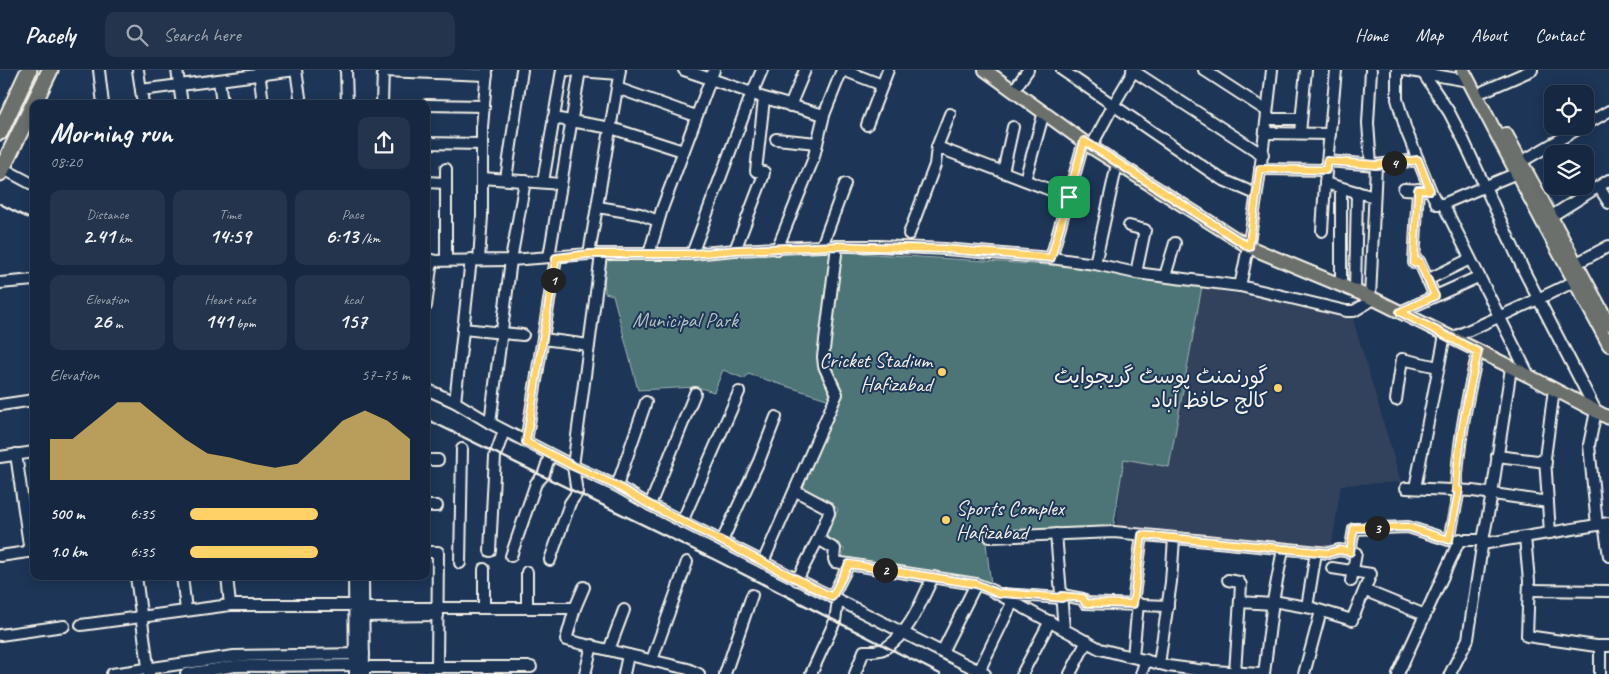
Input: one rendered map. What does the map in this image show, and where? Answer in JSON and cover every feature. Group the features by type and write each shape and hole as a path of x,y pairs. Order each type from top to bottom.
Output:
{"highway":[{"path":"2,123 29,70"},
{"path":"35,100 50,70"},
{"path":"1,171 30,111"}],"main road":[{"path":"985,70 1087,144 1249,247 1372,298 1609,418"},
{"path":"1468,74 1484,92 1519,168 1609,345"},
{"path":"1468,74 1519,168 1550,217 1576,264 1605,307 1609,324"}],"street":[{"path":"99,70 103,100"},
{"path":"138,70 143,100"},
{"path":"177,70 181,100"},
{"path":"142,90 219,80 259,72 296,70 300,100"},
{"path":"346,70 347,100"},
{"path":"382,100 383,70 487,72 482,144 482,216 464,329 455,402"},
{"path":"506,179 522,70"},
{"path":"543,182 562,70"},
{"path":"566,70 619,72 589,254"},
{"path":"526,442 543,339 561,184 580,70"},
{"path":"684,70 712,75 764,98 824,116"},
{"path":"692,254 762,70"},
{"path":"790,106 805,70"},
{"path":"777,249 813,160 824,116 844,70 882,85"},
{"path":"867,125 888,70"},
{"path":"1014,90 1028,70"},
{"path":"1062,70 1221,179 1256,194"},
{"path":"1051,258 1087,144 1114,104 1133,70 1263,155"},
{"path":"1204,70 1267,115 1301,119"},
{"path":"1219,80 1224,70"},
{"path":"1240,286 1249,247 1263,155 1272,70"},
{"path":"1300,133 1306,70"},
{"path":"1322,231 1336,70"},
{"path":"430,261 511,260 589,254 692,254 822,246 945,249 1051,258 1095,264 1136,273 1240,286 1346,311 1354,311 1372,298 1374,197 1373,165 1368,123 1371,70"},
{"path":"1397,70 1397,99 1406,130 1430,190 1440,204 1470,260 1529,376"},
{"path":"1405,70 1423,73 1468,74"},
{"path":"1484,92 1532,70"},
{"path":"259,72 262,100"},
{"path":"1423,73 1449,112 1539,300 1596,412 1589,445 1609,556"},
{"path":"649,254 658,221 712,75"},
{"path":"219,80 222,100"},
{"path":"617,88 696,116"},
{"path":"736,250 764,172 756,172 764,98"},
{"path":"430,105 484,106"},
{"path":"1025,180 1044,112"},
{"path":"1594,120 1609,112"},
{"path":"909,234 935,165 937,147 950,114"},
{"path":"553,118 611,128 683,151"},
{"path":"1003,172 1013,127"},
{"path":"1265,133 1330,134"},
{"path":"1417,212 1484,187 1519,168 1570,135"},
{"path":"776,139 817,143"},
{"path":"430,143 482,144"},
{"path":"937,147 1069,197"},
{"path":"1260,169 1373,165 1418,160"},
{"path":"1095,264 1117,164"},
{"path":"446,169 446,260"},
{"path":"1,171 30,183"},
{"path":"482,178 561,184"},
{"path":"1550,217 1609,180"},
{"path":"490,423 511,260 524,181"},
{"path":"430,182 446,183"},
{"path":"1325,183 1374,197"},
{"path":"822,246 845,184"},
{"path":"1599,187 1609,203"},
{"path":"1341,188 1341,286"},
{"path":"1404,189 1430,190"},
{"path":"1418,190 1414,263 1419,261 1435,296"},
{"path":"1356,292 1357,192"},
{"path":"598,207 640,214 658,221"},
{"path":"1129,226 1146,230 1136,273"},
{"path":"1165,276 1175,243"},
{"path":"763,562 796,491 837,394 824,366 823,357 837,246"},
{"path":"1576,264 1609,246"},
{"path":"550,560 570,503 577,492 573,466 601,255"},
{"path":"1427,280 1470,260"},
{"path":"1400,312 1478,277"},
{"path":"0,282 30,280"},
{"path":"1548,502 1457,490 1411,488 1438,367 1448,337 1539,300 1575,281"},
{"path":"464,329 523,335"},
{"path":"543,339 589,345"},
{"path":"1449,540 1457,490 1457,463 1462,429 1478,352"},
{"path":"1396,400 1402,360 1438,367"},
{"path":"1450,674 1468,639 1511,368"},
{"path":"1550,533 1546,462 1554,389"},
{"path":"430,391 455,402 490,423 573,466 617,486 682,522 982,672 1013,601"},
{"path":"682,522 739,392"},
{"path":"650,505 695,393"},
{"path":"0,405 30,401"},
{"path":"617,486 646,402"},
{"path":"722,542 759,462 776,417"},
{"path":"490,551 495,456 504,430"},
{"path":"460,563 462,449"},
{"path":"0,457 30,452"},
{"path":"16,454 30,540"},
{"path":"511,556 536,483 543,476 550,454"},
{"path":"1497,456 1546,462"},
{"path":"430,460 438,460"},
{"path":"796,491 828,508 829,513 798,580"},
{"path":"430,506 437,506"},
{"path":"1350,552 1354,528 1408,527 1449,540 1460,539 1482,542 1603,524"},
{"path":"990,537 1114,532 1316,552 1339,550 1356,552 1352,576"},
{"path":"1056,534 1064,629"},
{"path":"1133,657 1142,535"},
{"path":"1525,537 1529,590 1527,636 1604,646 1600,674"},
{"path":"1159,664 1171,582 1174,538"},
{"path":"818,539 835,549 835,562 976,584 1013,601 1100,649 1146,660 1170,670 1262,674 1283,549"},
{"path":"1398,674 1460,539"},
{"path":"0,556 30,552"},
{"path":"430,552 438,552 437,666"},
{"path":"1307,607 1316,552"},
{"path":"1240,602 1307,607 1352,620 1357,606 1366,591 1371,574 1352,576 1331,572 1332,552"},
{"path":"652,660 687,562"},
{"path":"811,674 835,621 835,599 849,564"},
{"path":"484,569 484,606"},
{"path":"527,572 527,608"},
{"path":"855,674 864,652 877,651 887,647 902,633 909,624 933,577"},
{"path":"136,580 148,672"},
{"path":"182,580 186,610"},
{"path":"227,580 230,605"},
{"path":"355,580 361,608"},
{"path":"360,669 363,580"},
{"path":"1228,580 1238,582 1241,585 1235,672"},
{"path":"942,652 976,584"},
{"path":"584,587 575,608 566,640 688,669 699,674"},
{"path":"1529,590 1609,591"},
{"path":"1366,591 1425,615"},
{"path":"999,594 1083,598 1085,603 1168,606"},
{"path":"725,674 752,595"},
{"path":"81,625 230,605 438,610 484,606 575,608"},
{"path":"609,650 624,610"},
{"path":"1304,674 1321,611"},
{"path":"1022,674 1050,621"},
{"path":"0,634 64,626"},
{"path":"1070,674 1087,641"},
{"path":"585,674 592,645"},
{"path":"112,674 148,672 234,661 359,654"},
{"path":"624,674 628,655"},
{"path":"1141,674 1146,660"},
{"path":"186,674 234,661 360,669 437,666 531,667"}],"shaded area":[{"name":"گورنمنٹ پوسٹ گریجوایٹ کالج حافظ آباد","path":"1202,287 1352,316 1401,482 1341,485 1331,549 1116,529 1124,459 1168,466"}],"green space":[{"name":"Municipal Park","path":"834,250 819,366 830,387 830,400 748,374 745,379 723,370 714,392 697,387 638,390 613,295 605,293 603,261"},
{"path":"842,252 1080,267 1202,286 1169,467 1124,459 1113,529 985,535 991,584 842,558 844,549 825,540 838,509 801,490 841,395 830,373 826,348"}],"railway":[{"path":"0,204 30,219"},
{"path":"430,421 715,560 940,674"}],"place":[{"name":"Cricket Stadium Hafizabad","path":"942,372"},
{"name":"گورنمنٹ پوسٹ گریجوایٹ کالج حافظ آباد","path":"1278,388"},
{"name":"Sports Complex Hafizabad","path":"946,520"}],"route":[{"path":"1084,141 1249,247 1260,169 1326,170 1327,161 1376,165 1418,160 1430,190 1418,190 1414,263 1419,261 1435,296 1400,312 1478,352 1462,429 1457,463 1456,490 1459,490 1449,540 1408,527 1354,528 1350,552 1339,550 1329,553 1142,535 1133,604 1085,603 1083,598 1062,596 1062,598 999,594 989,588 976,584 849,564 832,597 650,505 617,486 526,442 556,258 589,254 692,254 822,246 879,246 945,249 1051,258 1069,197 1084,141"}]}
